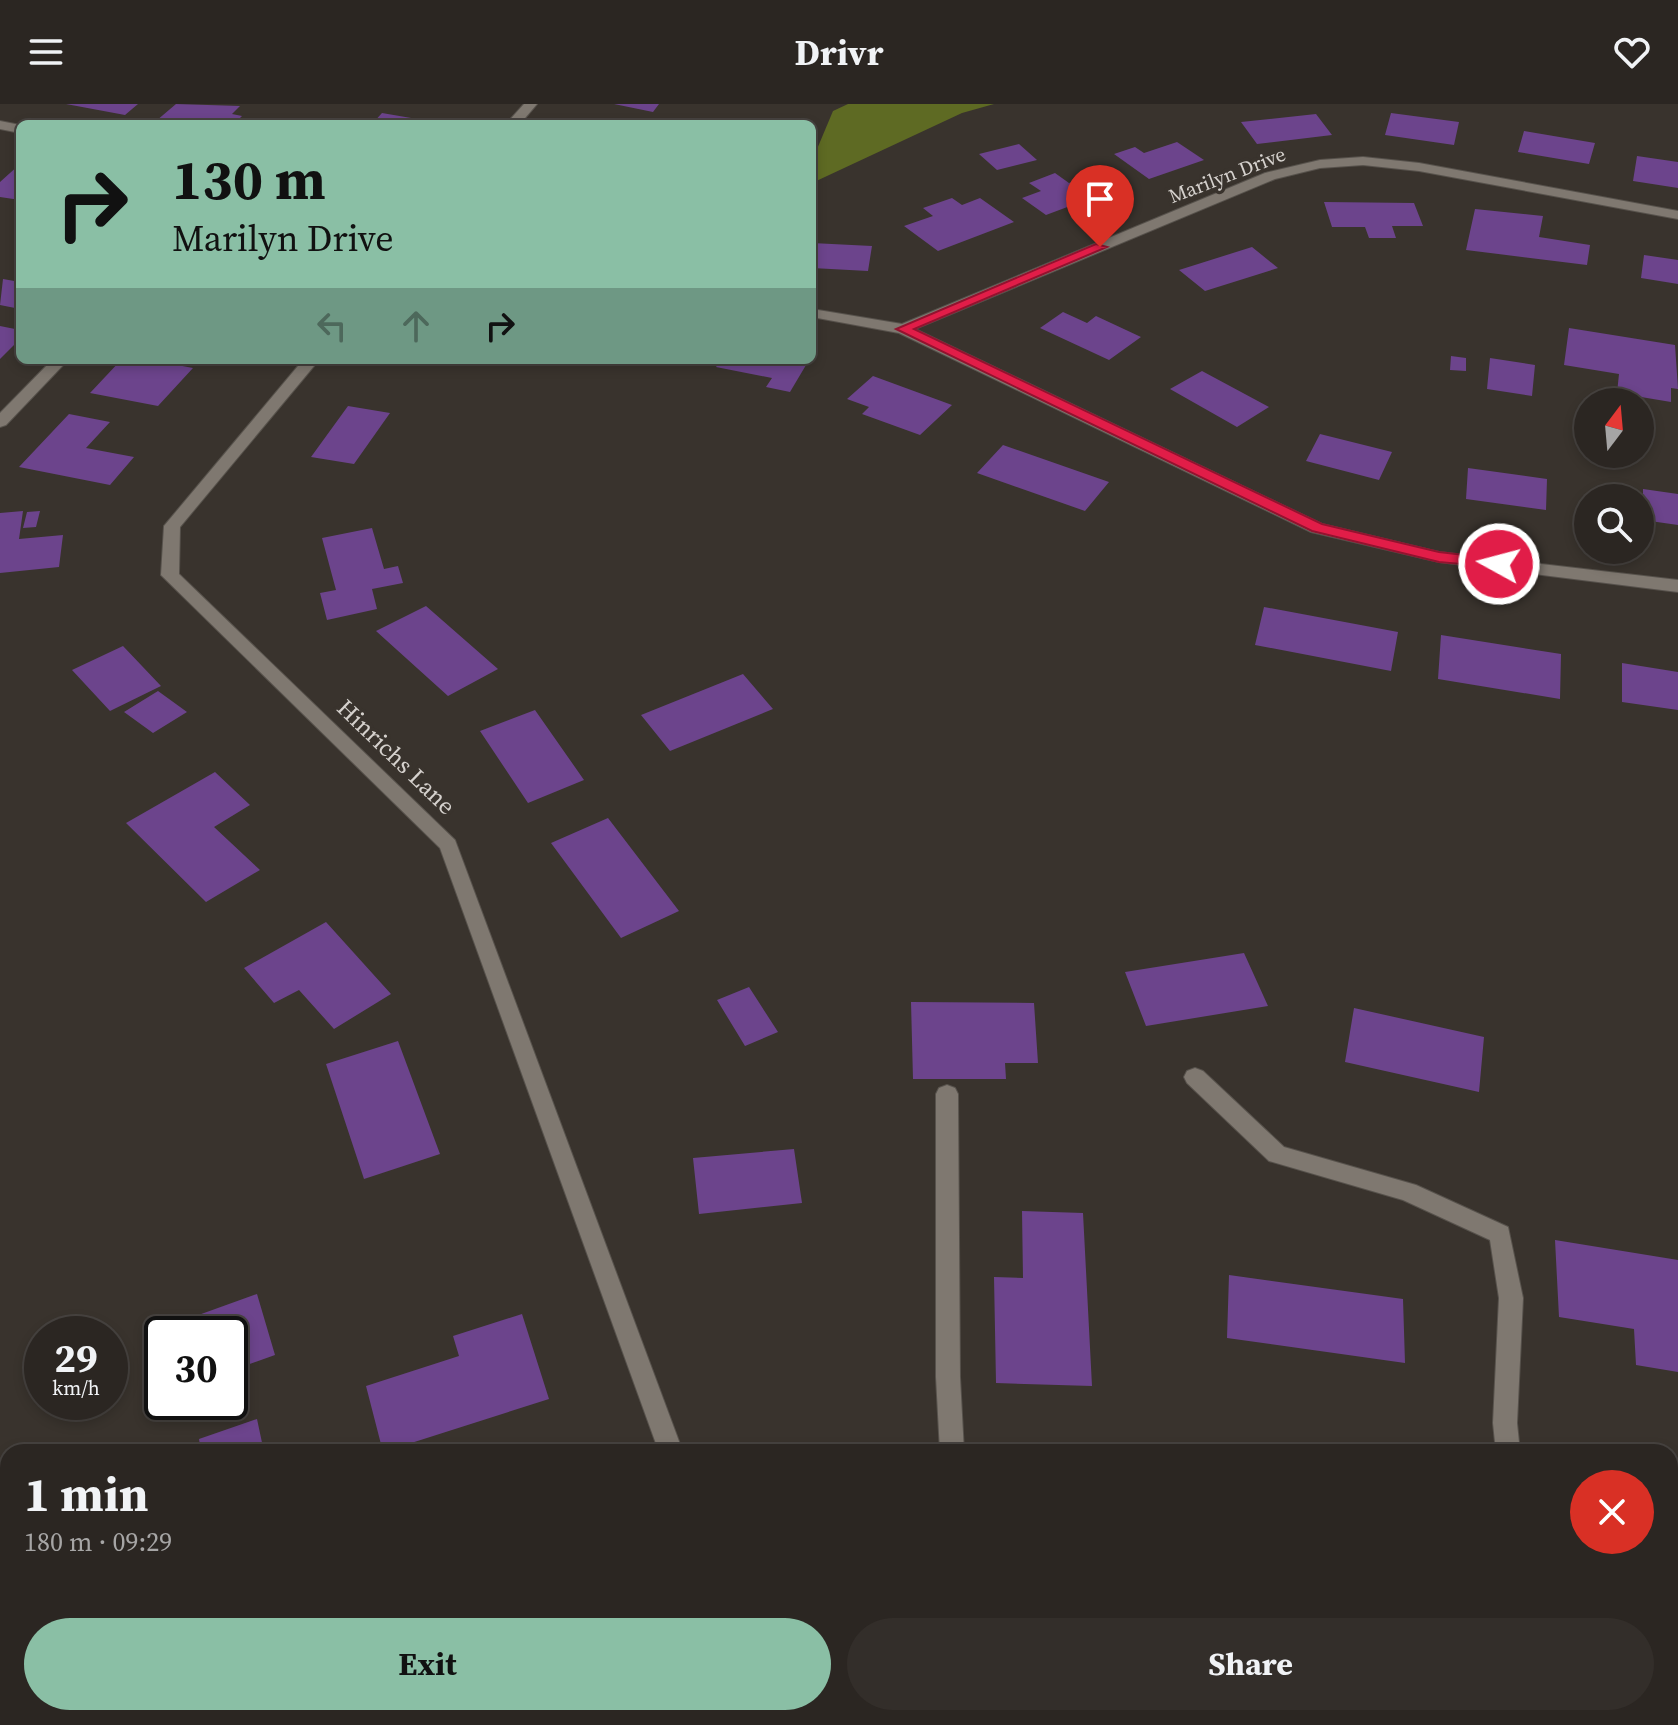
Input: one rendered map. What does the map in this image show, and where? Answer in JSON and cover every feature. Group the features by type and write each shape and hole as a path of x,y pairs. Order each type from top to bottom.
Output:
{"street":[{"path":"517,120 531,104"},
{"name":"Marilyn Drive","path":"903,329 1270,176 1320,164 1363,161 1419,167 1678,215"},
{"path":"816,314 903,329 1317,528 1439,557 1678,586"},
{"path":"0,422 56,364"},
{"name":"Hinrichs Lane","path":"308,364 172,526 170,575 448,845 668,1444"},
{"path":"1195,1077 1277,1154 1408,1192 1500,1234 1511,1298 1505,1423 1507,1444"},
{"path":"947,1094 948,1377 952,1444"}],"green space":[{"path":"848,104 994,104 962,113 816,181 816,151 833,111"}],"building":[{"path":"66,104 138,104 125,115"},
{"path":"176,104 240,106 232,114 242,116 238,120 157,120"},
{"path":"614,104 659,104 653,112"},
{"path":"382,113 417,119 416,120 376,120"},
{"path":"1391,113 1459,122 1454,145 1385,135"},
{"path":"1316,114 1332,135 1257,144 1241,122"},
{"path":"1524,131 1595,143 1589,164 1518,152"},
{"path":"1177,142 1204,160 1149,179 1114,154 1135,147 1144,153"},
{"path":"1019,144 1037,160 997,170 979,154"},
{"path":"1637,156 1678,162 1678,188 1633,181"},
{"path":"16,168 16,199 0,197 0,182"},
{"path":"1055,173 1069,183 1085,177 1104,189 1082,197 1086,200 1046,215 1022,198 1041,191 1029,183"},
{"path":"952,198 962,205 980,198 1014,222 938,251 904,226 933,216 923,208"},
{"path":"1324,202 1414,203 1423,226 1392,226 1396,238 1369,238 1365,227 1332,227"},
{"path":"1475,209 1543,216 1539,237 1590,245 1587,265 1466,250"},
{"path":"816,243 872,246 868,271 816,268"},
{"path":"1252,247 1278,268 1205,291 1179,270"},
{"path":"1644,255 1678,260 1678,284 1641,278"},
{"path":"3,279 16,281 16,308 0,305"},
{"path":"1063,312 1087,323 1096,316 1141,337 1109,360 1040,328"},
{"path":"0,326 16,329 16,343 0,359"},
{"path":"1569,328 1675,345 1678,389 1671,388 1671,402 1654,399 1654,388 1618,388 1619,374 1564,365"},
{"path":"1451,356 1466,358 1466,371 1450,370"},
{"path":"1490,358 1535,365 1532,396 1487,389"},
{"path":"117,364 172,364 193,368 158,406 90,393"},
{"path":"718,364 807,364 790,392 766,387 772,378 716,367"},
{"path":"1202,371 1269,407 1237,427 1170,389"},
{"path":"873,376 952,405 920,435 862,414 869,407 847,399"},
{"path":"348,406 390,413 354,464 311,457"},
{"path":"69,414 110,422 86,448 134,457 110,485 19,467"},
{"path":"1320,434 1392,452 1379,480 1306,461"},
{"path":"1003,445 1109,482 1085,511 977,473"},
{"path":"1468,468 1547,479 1546,510 1466,499"},
{"path":"1654,491 1678,494 1678,525 1654,522"},
{"path":"23,511 19,539 63,535 59,567 0,573 0,513"},
{"path":"40,511 36,527 23,528 27,512"},
{"path":"372,528 384,569 398,566 403,583 372,589 377,609 327,620 320,593 336,590 322,538"},
{"path":"426,606 498,669 448,696 376,631"},
{"path":"1264,607 1398,632 1391,671 1255,645"},
{"path":"1441,635 1561,654 1560,699 1438,679"},
{"path":"123,646 161,686 110,711 72,670"},
{"path":"1622,663 1678,672 1678,710 1622,702"},
{"path":"743,674 773,709 670,751 641,715"},
{"path":"158,691 187,712 153,733 124,712"},
{"path":"535,710 584,780 528,803 480,731"},
{"path":"215,772 250,805 214,827 260,870 206,902 126,823"},
{"path":"608,818 679,911 621,938 551,843"},
{"path":"326,922 391,994 334,1029 299,990 274,1003 244,968"},
{"path":"1244,953 1268,1006 1146,1026 1125,972"},
{"path":"749,987 778,1032 745,1046 717,1000"},
{"path":"911,1002 1034,1003 1038,1063 1005,1063 1006,1079 913,1079"},
{"path":"1354,1008 1484,1037 1479,1092 1345,1062"},
{"path":"398,1041 440,1154 364,1179 326,1064"},
{"path":"794,1149 802,1203 699,1214 693,1158"},
{"path":"1022,1211 1083,1213 1092,1386 996,1383 994,1277 1023,1278"},
{"path":"1555,1240 1678,1260 1678,1372 1636,1365 1634,1329 1559,1317"},
{"path":"1229,1275 1403,1299 1405,1363 1227,1338"},
{"path":"257,1294 275,1355 248,1365 248,1316 196,1316"},
{"path":"522,1314 549,1399 408,1444 381,1444 366,1386 459,1356 453,1336"},
{"path":"257,1419 262,1444 200,1444 199,1439"}],"route":[{"path":"1100,247 903,329 1317,528 1439,557 1499,564"}]}
